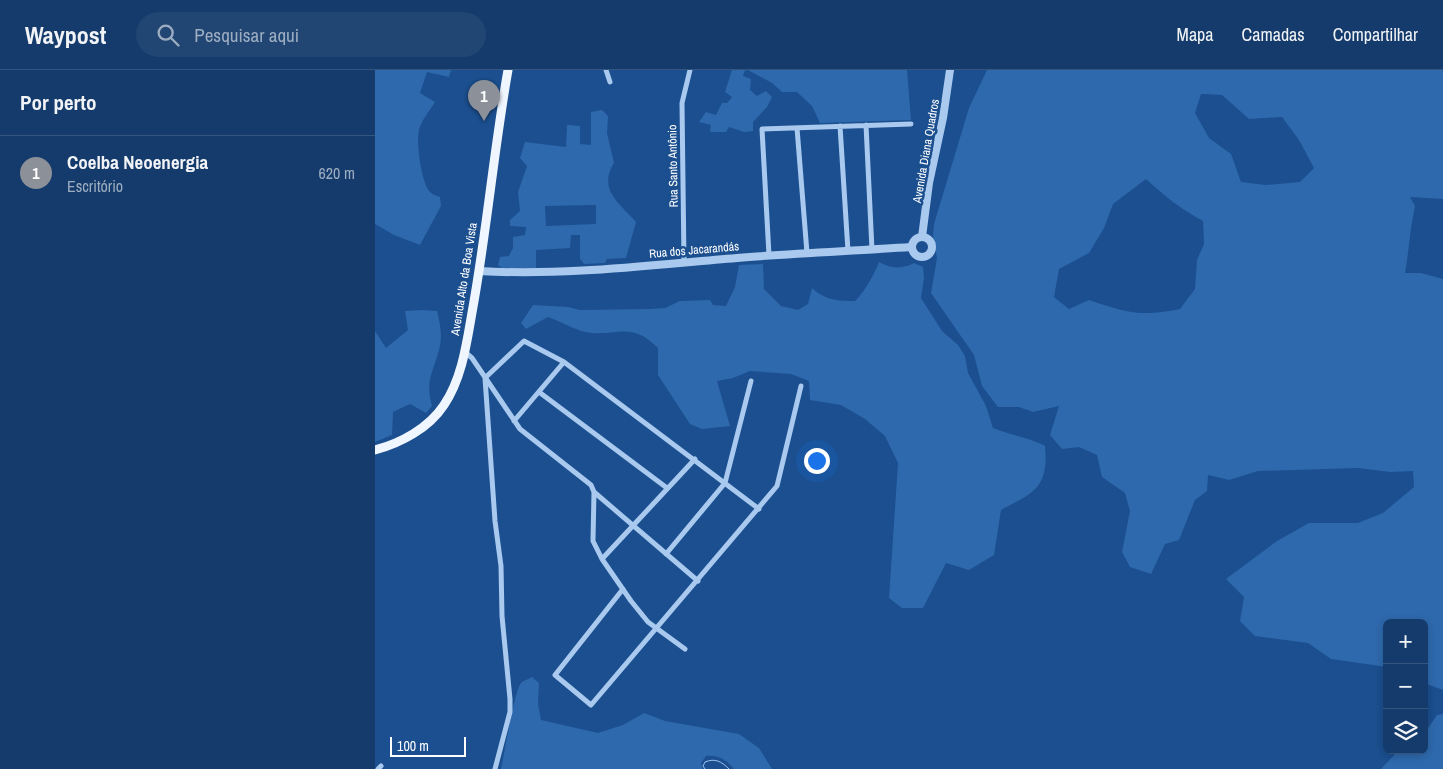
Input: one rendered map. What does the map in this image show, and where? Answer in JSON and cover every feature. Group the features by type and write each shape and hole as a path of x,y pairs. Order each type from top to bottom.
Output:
{"main road":[{"name":"Avenida Alto da Boa Vista","path":"375,450 409,436 433,418 444,406 457,381 479,271 498,123 508,70"}],"street":[{"path":"605,70 610,82"},
{"name":"Rua Santo Antônio","path":"684,262 682,103 690,70"},
{"name":"Avenida Diana Quadros","path":"911,247 918,256 929,254 931,243 922,237 929,183 943,118 950,70"},
{"path":"769,255 762,129 911,124"},
{"path":"866,125 873,250"},
{"path":"840,126 848,251"},
{"path":"797,128 807,253"},
{"path":"911,247 915,240 922,237"},
{"name":"Rua dos Jacarandás","path":"479,271 519,273 564,272 769,255 911,247"},
{"path":"485,378 524,341 564,362 759,508"},
{"path":"464,352 472,358 514,421 529,438 591,485 594,492 593,541 602,559 648,622 685,649"},
{"path":"514,421 564,362"},
{"path":"485,378 495,521 501,566 501,616 510,698 510,712 495,769"},
{"path":"666,554 725,483 751,380"},
{"path":"623,589 555,675 591,705 698,582 777,486 801,386"},
{"path":"539,392 667,488"},
{"path":"602,559 695,459"},
{"path":"594,492 698,582"}],"shaded area":[{"path":"375,70 451,70 449,77 427,72 420,93 435,102 420,127 418,143 424,180 430,192 440,197 441,206 420,245 394,235 375,224"},
{"path":"732,70 745,70 743,76 751,79 750,90 757,96 766,91 772,97 767,107 753,122 753,131 744,132 729,127 726,132 710,132 711,125 699,122 706,112 716,115 722,103 727,103 732,97 725,92"},
{"path":"748,70 907,70 911,120 820,123 812,106 797,92 782,92 772,83"},
{"path":"987,70 1443,70 1443,199 1410,197 1415,206 1405,273 1421,273 1443,279 1443,690 1428,684 1428,619 1383,619 1383,666 1331,659 1308,643 1255,636 1240,621 1244,597 1226,579 1277,541 1309,523 1358,523 1383,513 1414,487 1413,471 1390,472 1358,468 1258,471 1229,480 1208,475 1207,491 1195,500 1179,540 1165,544 1151,574 1130,567 1122,552 1130,511 1125,493 1102,477 1097,455 1079,447 1062,449 1050,435 1059,406 1033,412 1019,407 998,407 982,386 974,355 931,293 937,258 933,236 934,224 969,108","holes":["1201,94 1222,95 1249,119 1282,117 1299,140 1314,168 1300,182 1266,185 1241,182 1231,154 1209,138 1195,113","1146,179 1160,192 1203,221 1204,244 1197,260 1195,289 1180,309 1144,313 1124,311 1089,300 1069,309 1054,297 1059,269 1089,253 1104,228 1113,204"]},
{"path":"602,110 608,116 607,133 614,163 609,173 610,189 618,203 636,222 626,258 607,259 605,263 584,264 580,259 580,235 571,235 570,248 536,250 536,269 502,268 498,265 500,257 509,256 513,248 513,237 525,235 526,227 510,226 510,220 520,211 518,192 527,166 520,158 525,142 566,147 567,125 580,126 580,144 591,145 591,112","holes":["596,205 596,224 546,226 545,206"]},
{"path":"879,262 892,267 901,267 914,263 923,267 924,278 921,298 942,331 958,345 965,356 968,373 986,406 993,428 1045,446 1046,460 1044,471 1037,487 1022,499 1001,510 994,555 969,570 946,563 923,608 902,608 889,598 898,463 885,436 865,419 841,405 810,400 809,381 791,374 750,371 733,378 717,381 730,426 702,429 690,424 658,375 658,348 647,339 629,332 593,333 581,331 548,317 526,329 521,323 533,305 568,307 580,310 650,309 665,308 680,301 710,300 713,305 726,306 735,287 739,265 763,264 764,289 781,306 798,310 808,304 812,288 832,299 855,301 869,283"},
{"path":"405,311 437,311 441,330 440,345 429,390 432,406 426,413 410,404 393,412 392,435 375,442 375,331 386,348 408,330"},
{"path":"532,677 539,683 538,704 541,720 598,733 623,725 644,713 665,721 739,734 759,748 772,769 734,769 722,759 706,756 701,763 703,769 501,769 519,688 522,682"},
{"path":"1443,714 1443,769 1381,769 1395,754 1428,754 1428,728 1437,715"}],"waterway":[{"path":"705,769 703,766 705,762 712,760 721,762 729,769"}],"place":[{"name":"Coelba Neoenergia","path":"484,121"}]}
